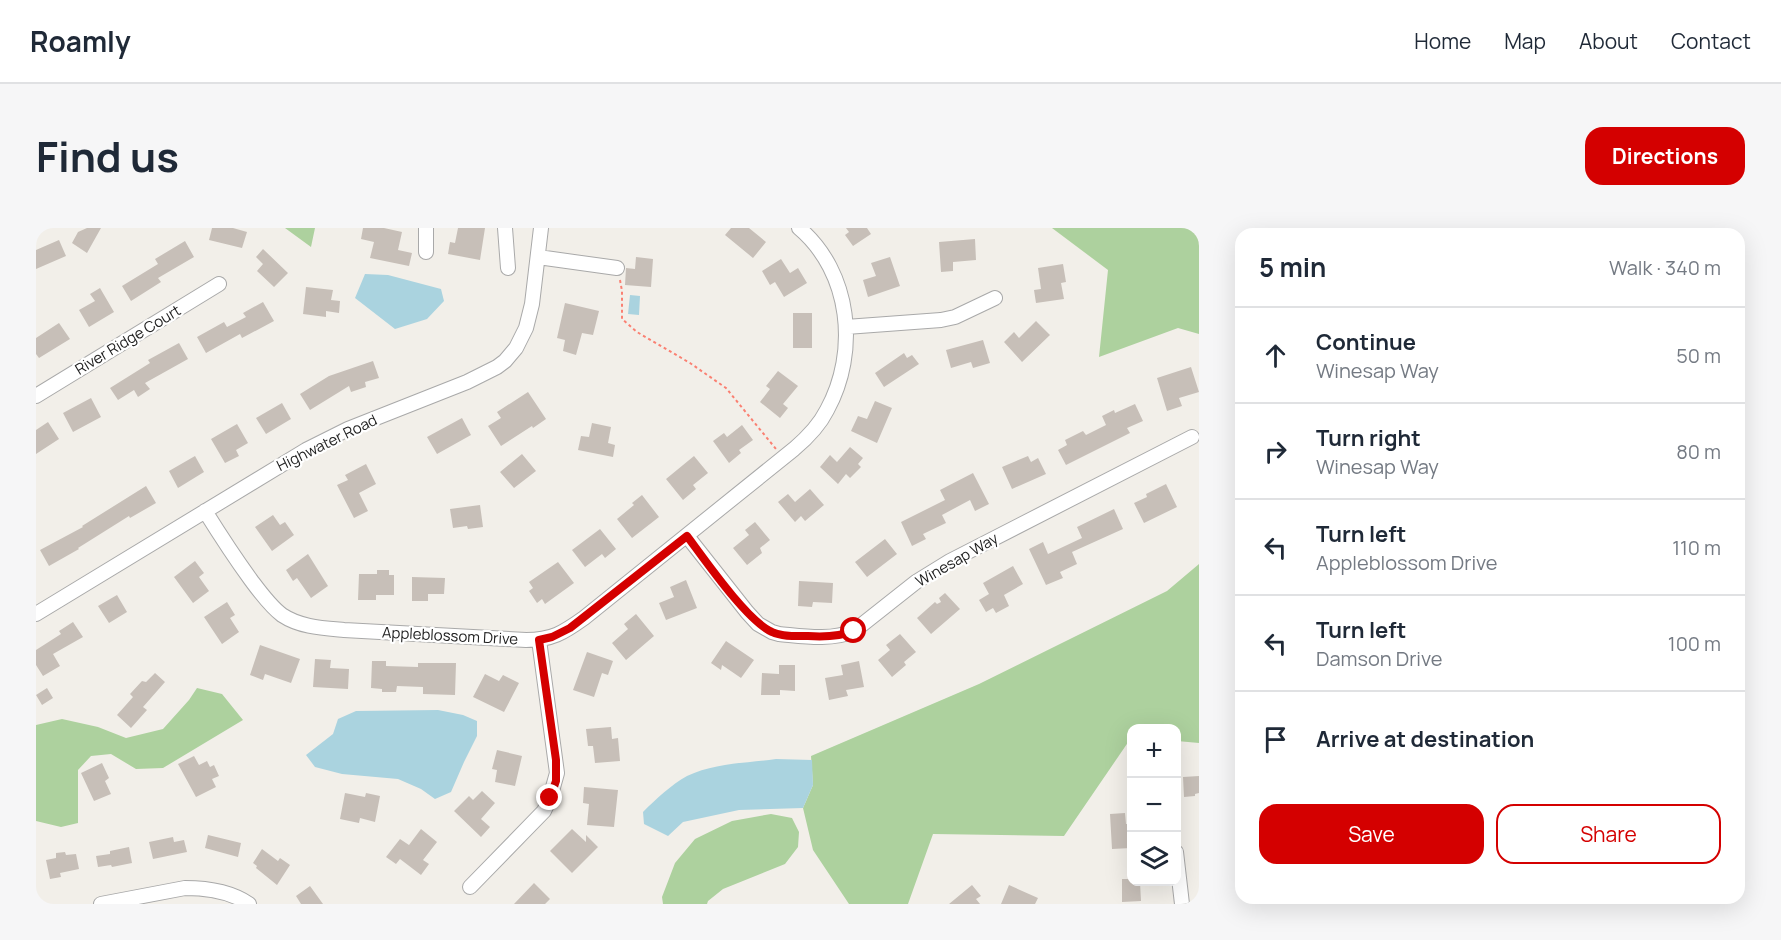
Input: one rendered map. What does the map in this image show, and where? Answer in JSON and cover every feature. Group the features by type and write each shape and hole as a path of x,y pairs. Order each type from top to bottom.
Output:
{"street":[{"path":"426,228 426,252"},
{"path":"505,228 508,268"},
{"name":"Highwater Road","path":"36,614 306,450 348,429 466,382 497,367 516,348 526,328 532,304 541,228"},
{"name":"Appleblossom Drive","path":"205,512 237,561 272,606 282,615 298,622 315,628 539,640 552,637 570,628 783,458 806,439 827,411 842,373 846,350 845,316 837,282 825,258 799,228"},
{"path":"538,256 617,268"},
{"name":"River Ridge Court","path":"36,396 219,284"},
{"path":"846,327 941,320 955,317 995,298"},
{"name":"Winesap Way","path":"687,536 758,624 779,634 830,637 847,634 854,631 916,582 950,561 1192,437"},
{"path":"470,887 544,811 556,781 556,760 539,640"},
{"path":"1180,886 1182,904"},
{"path":"101,904 191,888 215,890 249,904"}],"path":[{"path":"617,268 622,291 622,319 636,332 690,363 726,388 783,458"}],"green space":[{"path":"285,228 315,228 311,247"},
{"path":"1052,228 1199,228 1199,334 1178,328 1099,357 1108,270"},
{"path":"1199,564 1199,743 1181,741 1181,724 1127,724 1127,744 1064,836 933,834 908,904 849,904 813,850 803,808 813,785 811,756 979,684 1167,591"},
{"path":"197,688 222,694 243,720 163,768 136,769 111,754 91,756 78,770 78,823 61,827 36,821 36,725 62,719 98,727 126,738 163,729"},
{"path":"771,814 792,818 799,832 798,847 785,864 723,889 707,904 663,904 662,897 675,863 695,839 732,821"}],"water":[{"path":"365,274 388,275 441,289 444,301 427,319 395,329 355,298"},
{"path":"630,295 640,296 639,315 628,314"},
{"path":"438,710 463,715 477,721 477,736 451,792 435,799 421,789 398,779 342,774 315,767 306,755 333,734 338,719 356,711"},
{"path":"776,759 812,760 813,785 803,808 739,810 683,822 668,836 644,824 643,812 669,788 687,776 719,766"}],"building":[{"path":"87,228 101,228 87,253 72,243 78,232"},
{"path":"212,228 233,228 247,232 242,248 209,240"},
{"path":"363,228 384,228 402,232 398,250 412,253 409,266 370,258 374,242 361,239"},
{"path":"458,228 485,228 480,260 448,254 450,242 455,243"},
{"path":"731,228 749,228 766,242 753,258 725,235"},
{"path":"846,228 867,228 871,234 853,246 845,235 849,232"},
{"path":"975,239 976,260 953,262 953,271 941,272 939,242"},
{"path":"59,240 66,256 36,269 36,250"},
{"path":"185,241 194,257 158,278 161,282 131,301 122,286 158,264 155,259"},
{"path":"263,249 288,273 274,287 257,271 263,264 256,257"},
{"path":"636,257 653,259 651,287 625,285 626,268 635,269"},
{"path":"890,257 900,286 868,297 863,280 876,276 871,263"},
{"path":"781,259 790,273 798,268 807,283 784,297 775,282 770,285 762,271"},
{"path":"1063,264 1066,282 1061,283 1064,299 1036,303 1034,290 1041,289 1038,268"},
{"path":"306,287 333,290 331,300 340,301 339,313 326,311 326,317 303,314"},
{"path":"100,288 114,312 89,327 79,310 95,301 90,294"},
{"path":"263,302 274,321 242,338 240,334 206,353 197,337 224,322 227,327 246,317 243,313"},
{"path":"565,303 599,311 593,335 582,333 576,355 563,351 565,340 557,338"},
{"path":"793,313 812,313 812,348 793,348"},
{"path":"1036,321 1050,335 1022,362 1004,342 1014,332 1019,338"},
{"path":"59,323 70,339 39,358 36,354 36,338"},
{"path":"983,340 990,363 973,368 971,362 951,368 946,350"},
{"path":"179,343 188,359 145,383 150,389 138,397 134,390 118,400 110,388 150,363 148,360"},
{"path":"904,353 907,358 912,355 919,364 884,387 875,373"},
{"path":"373,361 379,378 365,382 366,387 351,392 349,386 310,410 300,394 329,376"},
{"path":"1191,367 1199,392 1179,398 1182,406 1167,411 1157,378"},
{"path":"778,371 798,386 783,404 788,408 780,418 760,402 770,389 766,386"},
{"path":"528,392 546,419 501,446 488,426 501,418 497,412"},
{"path":"91,398 101,417 73,432 63,413"},
{"path":"875,401 892,408 877,443 851,431 858,416 867,419"},
{"path":"282,403 291,419 266,434 256,418"},
{"path":"1135,404 1143,421 1127,428 1130,433 1066,465 1058,450 1067,445 1065,440 1083,431 1086,435 1106,425 1102,416"},
{"path":"462,418 471,435 437,454 427,437"},
{"path":"48,422 59,439 36,454 36,430"},
{"path":"592,423 611,427 608,443 615,445 613,457 578,450 581,436 589,437"},
{"path":"237,424 248,443 236,450 239,456 225,463 211,439"},
{"path":"742,425 753,440 739,450 741,453 729,463 713,441 724,433 727,437"},
{"path":"850,447 863,458 858,464 861,467 850,478 846,474 838,484 820,467 830,455 837,462"},
{"path":"522,454 536,471 514,488 500,472"},
{"path":"195,456 204,472 178,488 169,471"},
{"path":"694,456 708,473 693,485 696,489 683,500 666,479"},
{"path":"1028,456 1031,462 1038,458 1046,474 1012,489 1002,467"},
{"path":"366,464 376,484 359,493 368,511 354,518 337,485 348,480 345,475"},
{"path":"973,473 989,504 975,511 970,500 942,515 946,523 923,534 926,539 912,546 901,522 945,500 940,490"},
{"path":"1166,484 1177,507 1144,523 1134,503"},
{"path":"146,486 156,503 130,518 129,516 49,566 40,550 83,527"},
{"path":"810,489 824,505 805,521 801,516 795,522 778,502 788,494 795,502"},
{"path":"642,495 659,517 632,538 617,519"},
{"path":"480,505 483,527 453,528 450,509"},
{"path":"1114,509 1123,529 1072,552 1077,564 1060,572 1063,578 1046,585 1029,549 1043,542 1048,554 1082,538 1077,527"},
{"path":"273,515 280,525 285,522 294,535 272,551 255,527"},
{"path":"755,522 770,540 760,548 762,553 747,565 733,548 749,535 745,530"},
{"path":"600,529 616,549 605,558 602,554 585,567 572,550"},
{"path":"885,539 897,554 867,577 855,562"},
{"path":"308,554 328,586 311,598 297,578 293,581 286,570"},
{"path":"195,561 204,573 199,577 209,591 193,603 174,577"},
{"path":"558,562 574,583 545,604 542,599 537,603 529,591 533,588 529,582"},
{"path":"1013,566 1023,584 1004,595 1009,606 996,613 993,608 986,612 979,600 989,594 983,583"},
{"path":"377,570 389,570 389,575 394,575 394,595 376,595 376,600 358,600 359,574 377,574"},
{"path":"412,577 445,578 444,594 428,594 428,601 412,601"},
{"path":"686,580 697,608 666,620 659,603 674,597 670,587"},
{"path":"799,581 833,583 832,603 813,602 812,607 798,606"},
{"path":"945,593 960,609 931,634 917,618 935,602 937,604 941,602 939,598"},
{"path":"117,595 127,612 109,623 98,606"},
{"path":"227,602 235,615 230,618 239,632 222,644 204,617"},
{"path":"636,614 654,636 626,660 612,643 628,629 624,624"},
{"path":"73,622 83,637 53,654 60,666 43,676 36,665 36,650 61,634 59,631"},
{"path":"900,634 916,652 892,677 878,660 890,650 886,645"},
{"path":"726,641 754,660 741,678 722,665 721,670 711,663"},
{"path":"260,645 300,659 291,683 265,674 263,680 250,675"},
{"path":"587,652 613,661 608,675 602,673 594,697 573,690"},
{"path":"315,659 331,660 330,668 349,669 348,689 313,687"},
{"path":"372,661 386,661 386,666 418,667 418,663 456,663 455,695 423,694 423,687 397,686 396,692 382,692 382,689 371,688"},
{"path":"859,661 864,687 846,690 848,696 829,700 825,678 843,675 841,665"},
{"path":"779,665 795,665 795,691 780,690 780,695 761,695 762,673 779,674"},
{"path":"155,673 165,682 143,707 147,710 131,728 117,715 133,697 130,694 142,681 146,682"},
{"path":"485,674 499,681 503,675 519,683 504,712 473,697"},
{"path":"47,688 53,698 42,705 36,695"},
{"path":"611,727 612,739 618,738 620,761 595,763 593,746 588,746 586,729"},
{"path":"497,750 522,756 515,786 495,782 497,770 492,769"},
{"path":"194,756 199,765 207,761 210,767 214,765 219,776 212,779 216,787 196,797 178,764"},
{"path":"102,763 109,778 105,781 111,794 94,801 81,773"},
{"path":"1199,776 1199,793 1195,796 1184,797 1183,777"},
{"path":"584,787 618,790 614,827 587,825 589,804 583,803"},
{"path":"482,791 495,803 481,819 490,827 481,837 454,811 469,796 473,800"},
{"path":"345,793 365,797 366,793 380,796 375,822 360,818 359,823 340,819"},
{"path":"1125,813 1127,848 1112,849 1110,814"},
{"path":"421,829 437,842 423,860 429,864 421,875 400,859 396,864 386,857 400,839 409,845"},
{"path":"572,829 586,842 586,835 598,847 572,873 550,851"},
{"path":"208,835 241,843 238,857 205,848"},
{"path":"173,837 174,842 184,840 187,852 153,859 149,842"},
{"path":"129,847 132,863 98,867 96,856"},
{"path":"262,849 278,861 280,858 290,865 277,885 253,863"},
{"path":"65,852 66,855 76,854 79,869 60,873 61,877 50,879 46,860 56,858 56,853"},
{"path":"1122,879 1127,879 1127,886 1140,886 1141,901 1122,902"},
{"path":"534,883 550,899 545,904 514,904"},
{"path":"972,885 981,896 976,899 980,904 949,904"},
{"path":"1009,885 1038,898 1035,904 1001,904"},
{"path":"310,886 323,904 301,904 296,896"}],"route":[{"path":"550,798 557,772 539,640 560,634 570,628 687,536 747,612 758,624 772,632 795,636 830,637 854,631"}]}
